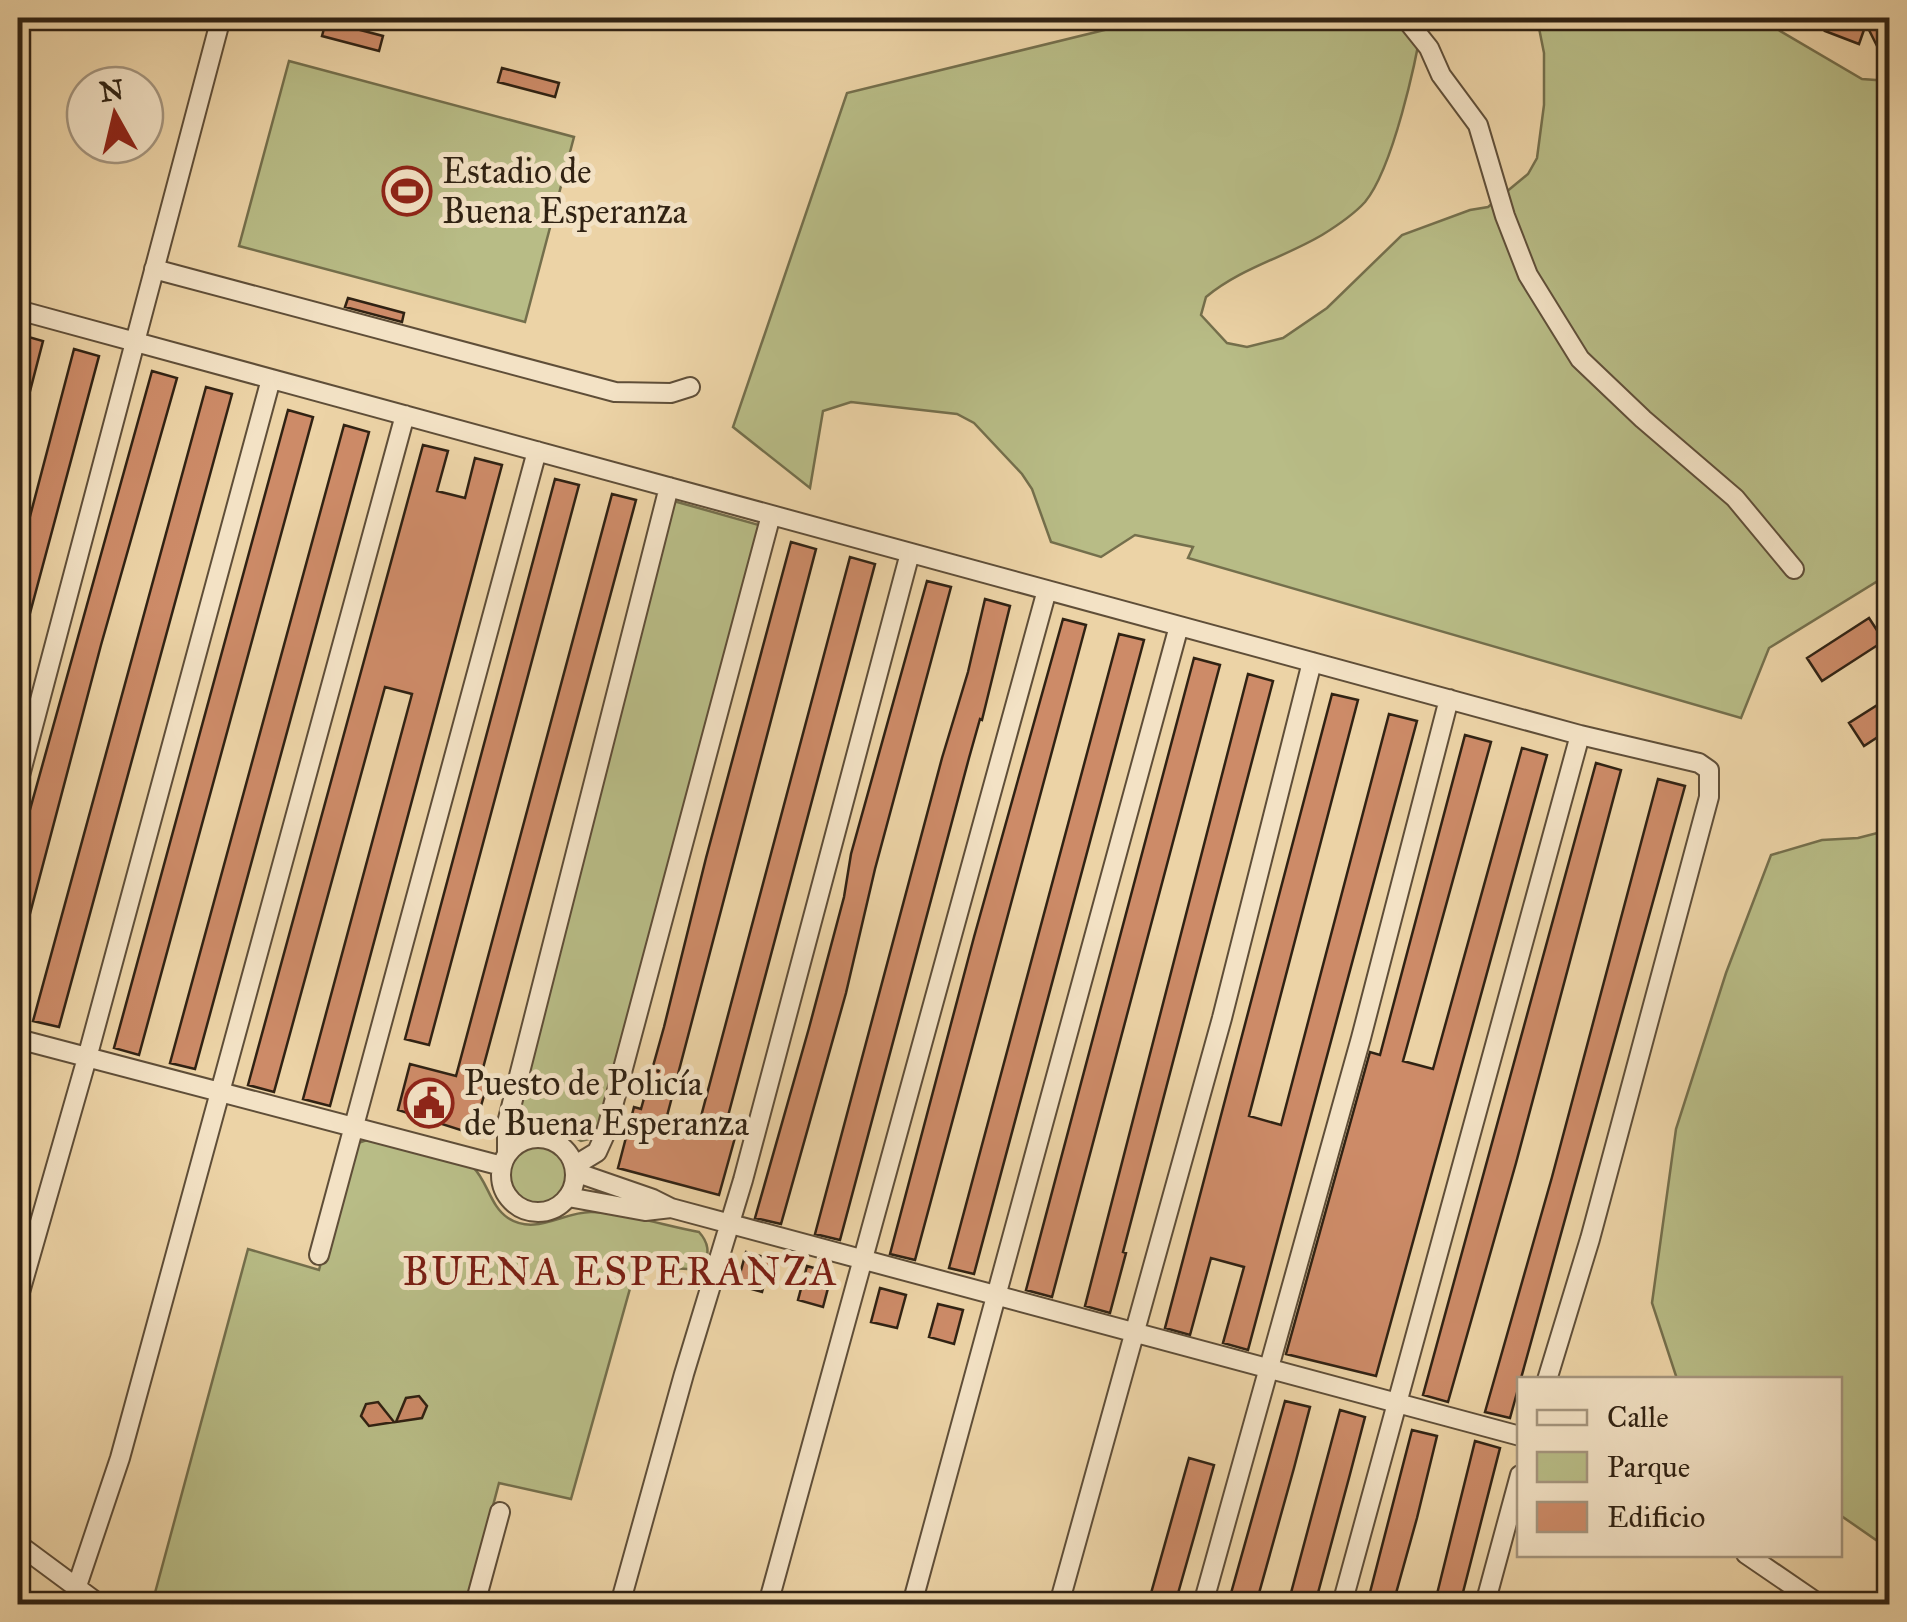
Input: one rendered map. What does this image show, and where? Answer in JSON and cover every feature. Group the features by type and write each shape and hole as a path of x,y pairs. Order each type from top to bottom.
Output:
{"street":[{"path":"18,783 221,18"},
{"path":"1405,18 1478,125 1528,275 1580,360 1735,498 1794,569"},
{"path":"154,268 615,392 671,393 690,387"},
{"path":"18,310 1580,735 1699,763 1709,770 1711,785 1590,1240 1548,1377"},
{"path":"18,1299 271,379"},
{"path":"76,1589 120,1458 405,415"},
{"path":"319,1256 538,451"},
{"path":"669,488 507,1123 504,1191 522,1208 547,1211 568,1197 575,1169 596,1152 606,1132 771,515"},
{"path":"620,1604 730,1224 910,553"},
{"path":"768,1604 1047,590"},
{"path":"912,1604 1178,626"},
{"path":"1059,1604 1222,1018 1312,662"},
{"path":"1203,1604 1361,1038 1449,699"},
{"path":"1342,1604 1580,735"},
{"path":"18,1039 353,1127 504,1160"},
{"path":"504,1160 515,1146 538,1138 561,1146 575,1169 671,1208 1517,1435"},
{"path":"568,1197 645,1211 671,1208"},
{"path":"1485,1604 1517,1487"},
{"path":"475,1604 500,1512"},
{"path":"18,1544 99,1604"},
{"path":"1750,1557 1819,1604"}],"green space":[{"path":"1129,18 1423,18 1394,140 1365,202 1322,235 1233,278 1206,297 1201,315 1227,343 1247,347 1283,338 1327,308 1402,235 1488,207 1528,174 1537,158 1544,105 1544,53 1537,18 1758,18 1862,79 1889,81 1889,574 1769,648 1741,718 1188,558 1193,547 1135,535 1101,557 1051,542 1032,489 1022,474 974,423 957,414 851,402 823,411 810,488 733,427 847,93 1129,24"},
{"name":"Estadio de Buena Esperanza","path":"289,61 574,137 525,322 239,246"},
{"path":"670,500 759,525 598,1133 581,1141 549,1125 512,1123"},
{"path":"1890,830 1889,1549 1842,1516 1842,1377 1676,1377 1652,1303 1676,1129 1726,973 1771,855 1822,840 1858,838"},
{"path":"370,1139 473,1167 497,1207 518,1223 539,1224 591,1212 699,1232 707,1248 705,1266 680,1269 638,1260 571,1499 499,1483 467,1604 152,1604 248,1249 319,1270 350,1152 358,1143"},
{"path":"538,1144 559,1153 568,1174 559,1195 538,1204 517,1195 508,1174 517,1153"}],"building":[{"path":"1831,18 1890,18 1890,43 1878,48 1866,24 1859,44 1825,31"},
{"path":"326,21 383,36 379,51 322,36"},
{"path":"502,68 559,83 555,97 498,82"},
{"path":"348,298 404,313 402,322 345,307"},
{"path":"18,334 43,341 22,422 18,421"},
{"path":"74,349 99,356 22,643 18,642 18,562"},
{"path":"152,371 177,378 22,944 18,943 18,855"},
{"path":"206,387 232,394 59,1027 33,1021"},
{"path":"288,410 313,417 139,1055 114,1048"},
{"path":"344,425 369,432 195,1069 170,1063"},
{"path":"423,445 448,451 437,491 465,498 475,458 502,465 330,1106 303,1099 412,694 385,687 274,1092 248,1085"},
{"path":"555,479 579,485 429,1045 405,1039"},
{"path":"612,494 636,500 479,1083 487,1085 473,1134 398,1110 410,1064 456,1076"},
{"path":"791,542 816,549 667,1116 699,1124 850,557 875,564 724,1131 736,1134 719,1195 618,1168 634,1107 641,1109 664,1027"},
{"path":"927,581 951,587 846,993 781,1224 755,1218 809,1028 844,897 851,854"},
{"path":"985,599 1010,606 982,720 840,1240 815,1234 968,672"},
{"path":"1869,618 1884,641 1822,681 1807,658"},
{"path":"1063,619 1086,625 915,1260 890,1254 974,937"},
{"path":"1119,634 1144,640 974,1274 949,1268"},
{"path":"1194,658 1220,665 1052,1297 1026,1290"},
{"path":"1248,674 1273,681 1110,1313 1085,1306"},
{"path":"1332,694 1358,700 1249,1116 1281,1125 1389,714 1417,721 1248,1350 1223,1343 1244,1267 1211,1258 1190,1335 1165,1328"},
{"path":"1890,697 1890,729 1864,746 1849,723"},
{"path":"1465,735 1491,742 1403,1061 1433,1069 1522,748 1547,755 1376,1376 1286,1354 1370,1052 1380,1055"},
{"path":"1596,763 1621,770 1448,1402 1423,1395"},
{"path":"1658,779 1685,786 1521,1377 1517,1377 1510,1418 1485,1412"},
{"path":"746,1252 771,1259 762,1292 737,1285"},
{"path":"807,1266 832,1273 823,1307 798,1300"},
{"path":"880,1288 906,1295 897,1328 871,1322"},
{"path":"938,1304 963,1310 954,1344 929,1337"},
{"path":"419,1396 427,1406 422,1418 396,1422 406,1398"},
{"path":"1285,1401 1310,1407 1256,1604 1228,1604"},
{"path":"378,1402 394,1422 369,1426 361,1416 366,1404"},
{"path":"1340,1410 1365,1417 1349,1478 1315,1604 1288,1604"},
{"path":"1412,1430 1437,1436 1417,1518 1393,1604 1367,1604"},
{"path":"1475,1441 1500,1448 1460,1604 1436,1598"},
{"path":"1189,1458 1214,1465 1196,1530 1175,1604 1148,1604"}],"place":[{"name":"Estadio de Buena Esperanza","path":"407,191"},
{"name":"Puesto de Policía de Buena Esperanza","path":"429,1103"}],"district":[{"name":"BUENA ESPERANZA","path":"621,1271"}]}
